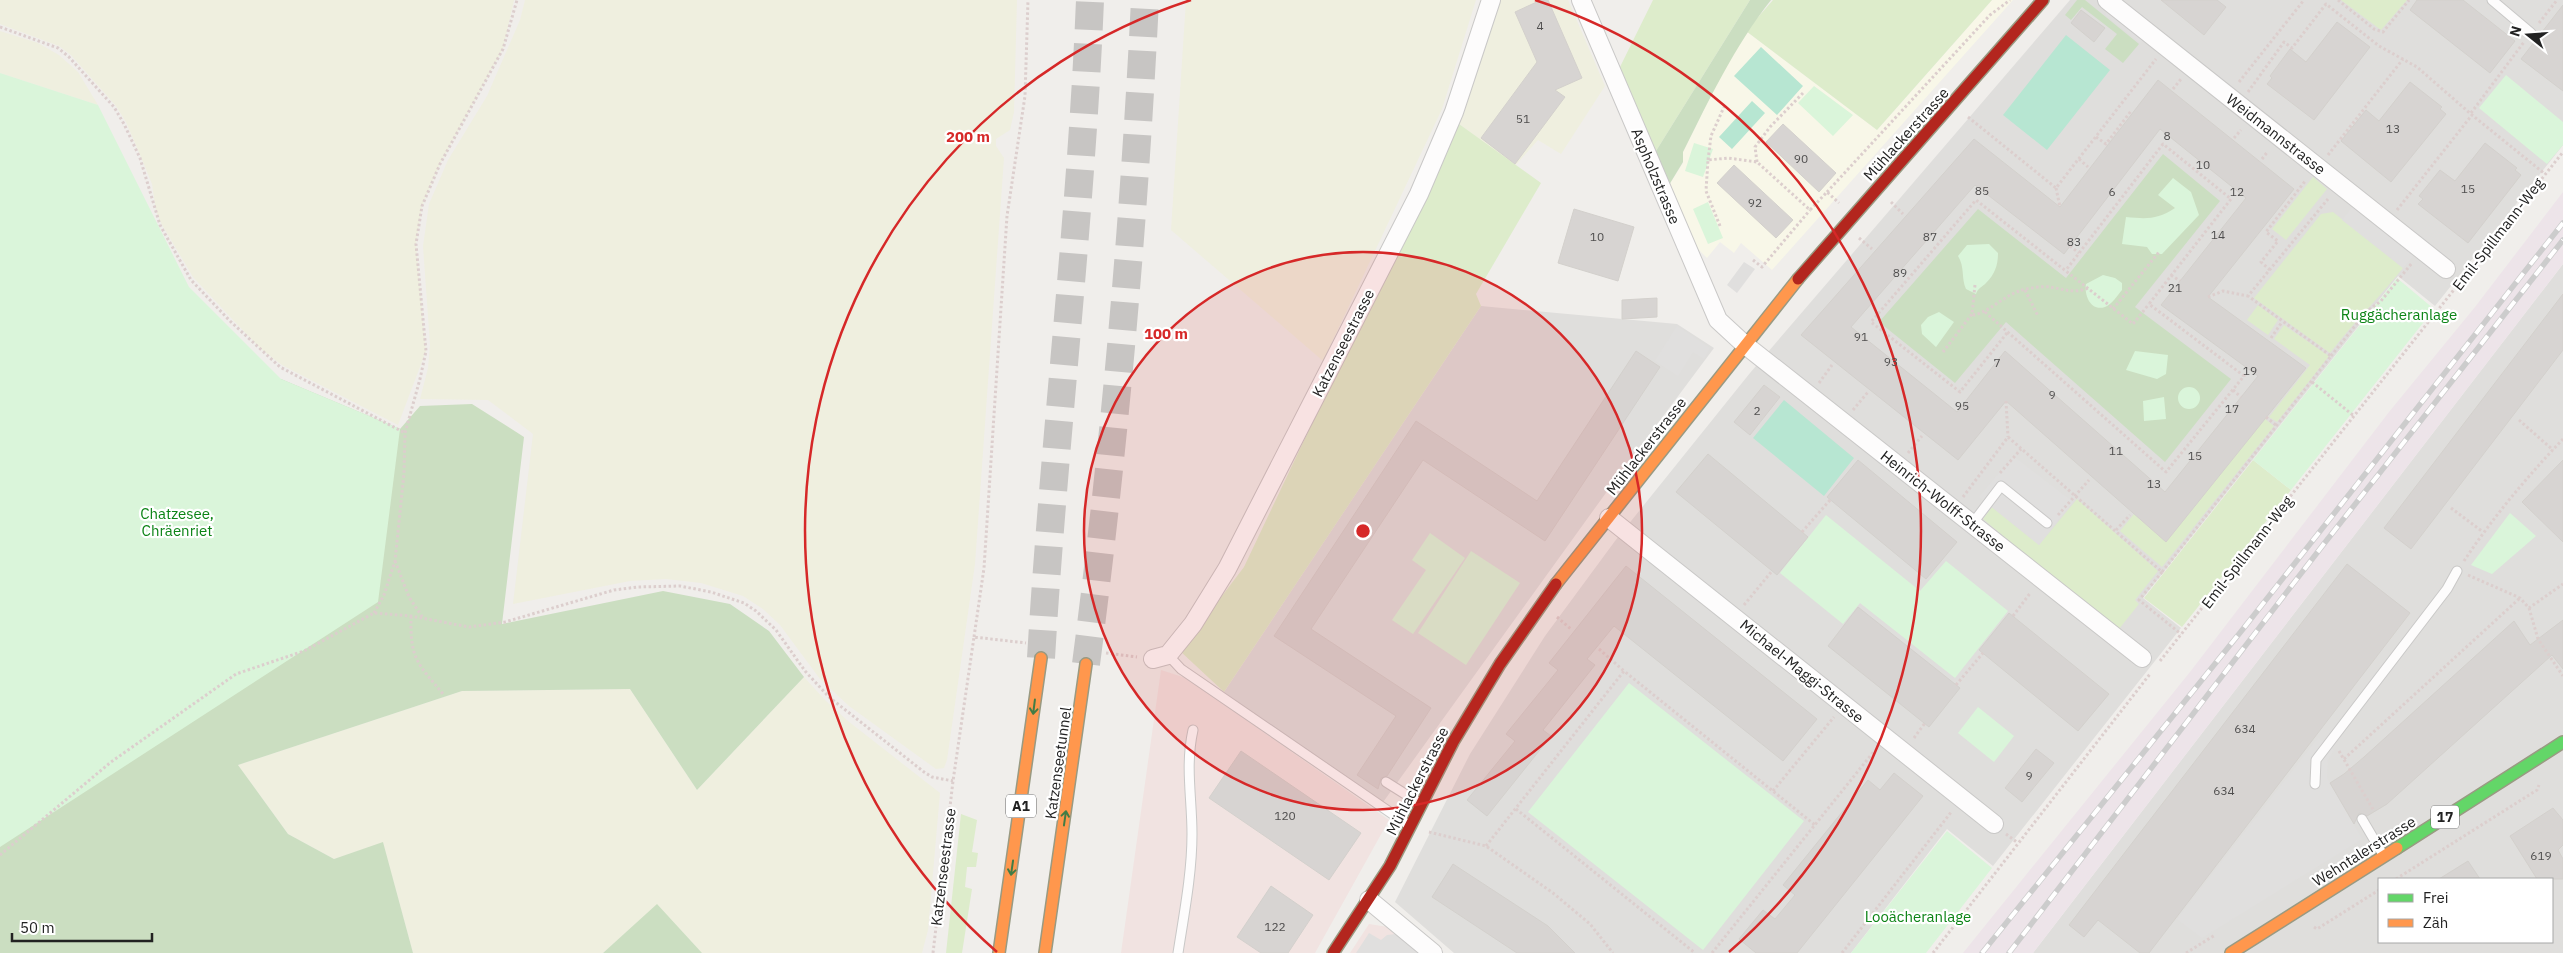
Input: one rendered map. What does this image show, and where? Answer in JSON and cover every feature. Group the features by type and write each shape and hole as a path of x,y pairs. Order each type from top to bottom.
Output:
{"main road":[{"name":"Mühlackerstrasse","path":"1333,953 1390,866 1453,742 1500,664 1542,602 1744,344 1805,271 2043,0"},
{"name":"A1","path":"999,953 1040,658"},
{"name":"Katzenseetunnel","path":"1058,866 1086,664"},
{"name":"Wehntalerstrasse","path":"2231,953 2563,742"},
{"path":"1058,866 1061,924"},
{"path":"1045,953 1058,866"}],"street":[{"name":"Katzenseestrasse","path":"1160,657 1194,624 1227,569 1419,194 1454,112 1491,0"},
{"name":"Aspholzstrasse","path":"1581,0 1718,320 1744,344"},
{"name":"Weidmannstrasse","path":"2107,0 2446,269"},
{"name":"Heinrich-Wolff-Strasse","path":"1744,344 2142,658"},
{"name":"Michael-Maggi-Strasse","path":"1609,518 1994,824"},
{"path":"1369,900 1433,953"}],"lane":[{"path":"2492,0 2531,33"},
{"path":"1972,524 2001,486 2047,522"},
{"path":"2315,784 2316,760 2447,589 2457,570"},
{"path":"1160,657 1188,674 1410,826"},
{"path":"1178,953 1185,911 1192,835 1188,754 1194,730"},
{"path":"1386,782 1422,804"},
{"path":"2362,819 2384,856"}],"path":[{"path":"374,613 384,595 395,561 404,473 404,433 420,379 426,350 416,244 422,206 440,164 503,49 517,0"},
{"path":"974,637 985,558 1007,216 1025,96 1028,0"},
{"path":"1752,260 1762,268 1810,210 1990,15 2010,0"},
{"path":"2233,100 2304,0"},
{"path":"2321,0 2379,46 2417,67 2545,174"},
{"path":"2338,0 2374,29 2383,32 2409,0"},
{"path":"2387,222 2557,0"},
{"path":"2233,100 2284,42 2292,48 2326,4"},
{"path":"0,26 58,48 69,57 114,108 140,158 160,225 191,280 230,321 280,367 404,433"},
{"path":"2056,188 2165,46"},
{"path":"2319,168 2403,59"},
{"path":"2173,89 2181,78"},
{"path":"1757,162 1755,147 1770,127 1803,92"},
{"path":"1720,226 1706,191 1711,136 1724,107"},
{"path":"2096,136 2106,144 2131,111"},
{"path":"1966,116 2056,188 2060,207"},
{"path":"2234,138 2242,130"},
{"path":"2006,333 1960,392 1870,322 1976,200 2133,324 2231,199 2164,144 2066,270"},
{"path":"2262,159 2268,151"},
{"name":"Emil-Spillmann-Weg","path":"1933,953 2181,634 2563,152"},
{"path":"1708,160 1728,158 1757,162 1810,210"},
{"path":"2079,159 2088,167"},
{"path":"2270,270 2261,262 2278,241 2266,232 2306,181 2299,175"},
{"path":"2248,296 2340,185"},
{"path":"1827,192 1842,204"},
{"path":"1890,202 1903,214"},
{"path":"1859,237 1872,249"},
{"path":"2070,246 2079,253"},
{"path":"2181,634 2139,600 2366,312 2381,301 2423,250"},
{"path":"2114,308 2159,252"},
{"path":"2172,275 2180,281"},
{"path":"1943,352 1972,314 1975,284"},
{"path":"1972,314 1985,312 2019,291 2048,287 2065,291 2080,291 2088,288"},
{"path":"2025,290 2038,316"},
{"path":"2208,297 2223,291 2248,296 2331,356"},
{"path":"1985,312 2006,333 2166,472 2244,376 2149,304"},
{"path":"2271,338 2282,322"},
{"path":"2312,382 2354,416"},
{"path":"2233,390 2241,397"},
{"path":"1954,509 2008,437 2006,401"},
{"path":"2266,417 2277,426"},
{"path":"2519,420 2553,450"},
{"path":"2008,437 2162,572"},
{"path":"2563,439 2483,532 2457,570 2520,598 2529,608 2538,639 2563,676"},
{"path":"2000,472 2021,449"},
{"path":"2056,518 2089,480"},
{"path":"1802,532 1830,500"},
{"path":"2451,508 2483,532"},
{"path":"2116,530 2130,514"},
{"path":"395,561 409,597 423,619"},
{"path":"1734,618 1772,571"},
{"path":"2013,616 2041,578"},
{"path":"2529,608 2563,584"},
{"name":"Katzenseestrasse","path":"423,619 469,627 505,622 614,590 662,585 680,586 730,598 750,607 767,620 816,685 852,718 932,777 953,781 933,953"},
{"path":"2344,759 2520,598"},
{"path":"0,855 111,762 236,674 304,650 374,613 411,616 423,619"},
{"path":"411,616 410,642 416,662 444,695"},
{"path":"1557,617 1572,630"},
{"path":"1598,649 1815,825"},
{"path":"1956,685 1983,653"},
{"path":"1486,846 1624,671"},
{"path":"1773,791 1844,705"},
{"path":"1712,953 1885,738"},
{"path":"2332,738 2376,812"},
{"path":"2398,878 2537,790"},
{"path":"1842,953 1962,798"},
{"path":"1516,809 1695,953"},
{"path":"1426,832 1486,846 1553,893 1590,924 1613,953"},
{"path":"2317,929 2378,891"}],"shaded area":[{"path":"1992,0 2013,0 1772,270 1741,243 1734,253 1720,242 1707,258 1694,245 1669,185 1683,163 1683,152 1722,73 1746,31 1877,130"},
{"path":"2070,0 2563,0 2563,145 2435,306 2398,276 2143,598 2181,628 1993,866 1947,829 1851,953 1454,953 1395,902 1470,754 1545,636 1615,541 1750,373"},
{"path":"2109,9 2145,37 2140,43 2105,15"},
{"path":"2563,192 2563,264 2033,953 1963,953 2190,672 2389,412 2475,307"},
{"path":"2354,205 2415,254 2403,268 2342,220"},
{"path":"1744,262 1755,269 1737,293 1727,285"},
{"path":"2563,264 2563,953 2033,953"},
{"path":"1481,306 1677,324 1714,348 1608,490 1381,805 1224,692"},
{"path":"1677,326 1710,348 1704,359 1693,352 1678,376 1655,361"},
{"path":"2013,456 2073,502 2039,545 1979,497"},
{"path":"1161,670 1186,678 1389,820 1315,953 1121,953"},
{"path":"2318,738 2334,750 2328,760 2327,778 2362,839 2202,938 2177,919"},
{"path":"1369,924 1388,927 1424,953 1350,953"},
{"path":"1369,933 1381,940 1387,935 1396,934 1418,953 1356,953"}],"green space":[{"path":"0,0 514,0 503,49 440,164 422,206 416,244 426,351 398,425 282,365 261,349 234,321 193,277 161,223 156,211 152,184 126,122 116,106 71,55 59,46 0,24"},
{"path":"525,0 1017,0 1014,112 1010,130 996,139 996,146 1004,158 975,564 947,760 944,768 936,769 849,706 820,679 780,625 763,609 743,596 701,583 666,579 630,581 513,604 533,434 488,400 420,399 428,368 430,345 423,246 429,204 448,160 487,96 520,20"},
{"path":"1186,0 1476,0 1442,109 1323,361 1171,230"},
{"path":"1498,0 1568,0 1605,86 1561,154 1538,140 1515,166 1459,124"},
{"path":"1653,0 1750,0 1656,151 1620,67"},
{"path":"1750,0 1771,0 1745,36 1723,73 1683,152 1683,162 1669,185 1656,151"},
{"path":"1773,0 1992,0 1877,130 1746,31"},
{"path":"2077,0 2085,0 2139,44 2123,63 2105,49 2117,34 2082,7 2071,20 2065,15"},
{"path":"2341,0 2407,0 2381,30"},
{"path":"0,31 38,43 59,55 78,72 98,105 0,73"},
{"path":"2066,35 2110,70 2047,150 2003,115"},
{"path":"1761,47 1803,86 1777,115 1734,76"},
{"name":"Chatzesee, Chräenriet","path":"0,73 98,105 189,287 281,379 400,429 378,602 0,847"},
{"path":"2506,75 2563,122 2563,145 2547,164 2479,108"},
{"path":"1814,86 1853,115 1833,136 1798,103"},
{"path":"1752,101 1765,113 1732,149 1719,137"},
{"path":"1459,124 1541,183 1476,294 1481,306 1224,692 1180,651 1244,567 1335,375"},
{"path":"1694,143 1713,149 1703,177 1685,171"},
{"path":"2163,154 2220,201 2135,307 2231,379 2165,462 2006,322 1955,383 1879,322 1978,209 2066,278"},
{"path":"2313,177 2327,189 2286,240 2272,229"},
{"path":"2173,178 2191,192 2199,215 2162,254 2152,254 2147,247 2122,244 2126,217 2151,218 2163,215 2175,208 2158,195"},
{"path":"1708,202 1723,238 1708,244 1693,209"},
{"path":"2333,212 2403,268 2330,353 2254,298 2321,214"},
{"path":"1989,244 1998,253 1997,265 1992,276 1976,294 1966,289 1962,264 1958,256 1967,245"},
{"path":"2103,275 2115,278 2122,283 2122,290 2110,304 2100,308 2095,307 2089,301 2086,293 2086,284"},
{"name":"Ruggächeranlage","path":"2397,278 2434,309 2291,490 2253,460"},
{"path":"2258,305 2278,320 2268,335 2247,320"},
{"path":"1939,312 1954,322 1936,347 1922,334 1921,325 1928,317"},
{"path":"2284,325 2329,356 2277,422 2269,417 2310,365 2274,339"},
{"path":"2135,351 2168,355 2166,374 2157,379 2126,370"},
{"path":"281,379 400,429 420,406 472,404 524,437 502,624 663,591 730,604 769,631 804,677 697,790 630,689 462,691 238,765 288,834 334,859 383,842 413,953 0,953 0,838"},
{"path":"2189,387 2197,390 2200,398 2197,406 2189,409 2181,406 2178,398 2181,390"},
{"path":"2164,397 2166,419 2144,421 2143,401"},
{"path":"1784,400 1854,458 1824,496 1753,438"},
{"path":"2265,419 2274,426 2162,567 2120,531 2134,514 2166,542"},
{"path":"2253,460 2291,490 2182,627 2144,598"},
{"path":"2077,499 2158,571 2135,600 2139,604 2119,629 2113,628 1983,519 1992,507 2039,545"},
{"path":"2510,513 2536,536 2492,574 2471,565"},
{"path":"1826,515 1920,591 1946,561 2008,611 1955,678 1860,603 1843,624 1780,573"},
{"path":"1430,533 1465,558 1413,634 1392,620 1426,570 1412,560"},
{"path":"1471,551 1520,583 1466,665 1418,633"},
{"path":"804,677 848,721 940,793 928,930 922,953 702,953 657,905 603,953 413,953 383,843 334,859 288,834 238,765 462,691 630,689 697,790"},
{"path":"1629,683 1804,821 1703,950 1528,812"},
{"path":"1978,707 2014,736 1994,762 1958,733"},
{"path":"961,814 977,820 972,852 978,853 976,867 967,867 965,887 972,889 962,953 946,953"},
{"name":"Looächeranlage","path":"1947,831 1992,868 1926,953 1851,953"},
{"path":"657,904 702,953 603,953"}],"building":[{"path":"1541,0 1548,0 1582,78 1555,90 1565,97 1515,164 1481,138 1537,62 1515,12"},
{"path":"2161,0 2217,0 2226,7 2204,35"},
{"path":"2417,0 2463,0 2515,41 2490,73 2410,10"},
{"path":"2563,5 2563,91 2521,59"},
{"path":"2081,10 2105,28 2094,42 2071,23"},
{"path":"2337,22 2370,47 2314,120 2267,84 2272,78 2270,76 2290,49 2306,62"},
{"path":"2158,80 2294,189 2208,297 2306,368 2166,542 2006,401 1958,460 1801,335 1974,139 2060,207","holes":["2160,129 2246,198 2161,305 2258,376 2165,492 2005,351 1957,412 1851,327 1975,185 2064,254"]},
{"path":"2410,82 2442,107 2440,109 2446,114 2391,182 2341,141 2366,110 2379,121"},
{"path":"1783,124 1836,173 1819,192 1766,142"},
{"path":"2485,143 2517,168 2515,170 2521,175 2468,243 2418,204 2423,199 2419,196 2440,170 2455,181"},
{"path":"1734,165 1793,220 1776,238 1717,183"},
{"path":"1574,209 1634,227 1618,281 1558,263"},
{"path":"2563,294 2563,350 2411,549 2384,528"},
{"path":"1657,298 1657,317 1622,319 1622,300"},
{"path":"1636,351 1660,367 1545,541 1423,460 1311,629 1431,708 1387,776 1381,778 1378,789 1357,775 1396,716 1274,636 1416,421 1537,501"},
{"path":"1764,385 1780,397 1750,435 1734,422"},
{"path":"1708,454 1808,537 1777,575 1676,492"},
{"path":"1858,460 1957,542 1926,579 1827,497"},
{"path":"2563,460 2563,542 2522,502"},
{"path":"2347,564 2410,613 2149,953 2140,953 2098,920 2084,937 2069,925"},
{"path":"1626,566 1817,719 1783,761 1614,626 1587,659 1595,665 1543,730 1551,736 1487,816 1467,800 1515,741 1506,734 1558,670 1549,663"},
{"path":"1858,607 1960,688 1929,727 1828,646"},
{"path":"2009,613 2109,694 2078,731 1979,650"},
{"path":"2563,620 2563,669 2552,655 2387,804 2367,816 2359,813 2354,824 2330,783 2364,757 2514,621 2530,645"},
{"path":"2036,749 2054,763 2022,802 2005,788"},
{"path":"1241,751 1361,833 1329,880 1209,798"},
{"path":"1894,773 1923,796 1797,953 1756,953 1739,939 1763,910 1775,919 1795,895 1783,885 1868,780 1880,790"},
{"path":"2553,808 2563,820 2563,845 2558,850 2563,859 2563,879 2536,878 2510,836"},
{"path":"2468,861 2479,878 2441,878"},
{"path":"1453,864 1548,926 1575,953 1517,953 1432,897"},
{"path":"1271,886 1313,915 1288,953 1261,953 1237,937"}],"tunnel":[{"path":"1041,658 1046,576 1074,247 1090,0"},
{"path":"1086,664 1115,415 1129,249 1145,0"}],"railway":[{"path":"1982,953 2243,629 2563,223"},
{"path":"2009,953 2323,545 2563,240"}],"traffic: fast":[{"path":"2397,848 2563,742"}],"traffic: slow":[{"path":"1556,584 1798,279"},
{"path":"999,953 1041,658"},
{"path":"1045,953 1086,664"},
{"path":"2231,953 2397,848"}],"traffic: jam":[{"path":"1798,279 2043,0"},
{"path":"1333,953 1390,866 1453,742 1500,664 1556,584"}]}
